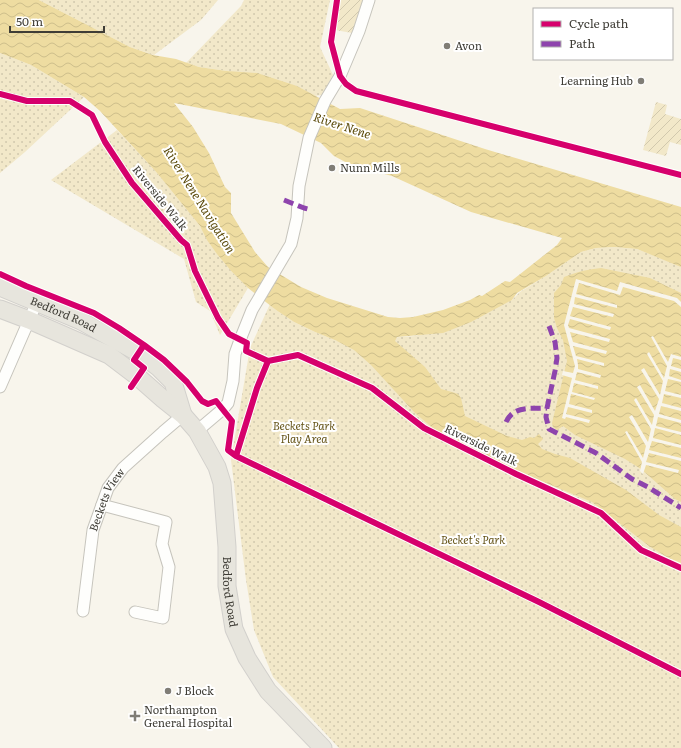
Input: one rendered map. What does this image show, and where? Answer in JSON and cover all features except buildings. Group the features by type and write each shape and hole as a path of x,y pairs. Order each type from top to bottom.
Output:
{"main road":[{"name":"Bedford Road","path":"0,287 82,321 139,353 159,368 173,382 183,415"},
{"name":"Bedford Road","path":"0,309 109,355 183,415 197,431 217,467 222,483 227,547 227,586 234,629 247,658 268,690 323,748"}],"street":[{"path":"197,431 223,410 228,403 233,381 235,354 240,340 252,310 291,244 297,218 299,186 309,138 325,101 340,76 359,31 369,0"},
{"path":"0,387 38,302"},
{"name":"Beckets View","path":"83,611 93,530 108,488 123,468 183,415"},
{"path":"102,505 166,522 162,544 169,567 163,618 135,612"}],"green space":[{"path":"39,0 218,0 201,20 154,55 130,47"},
{"path":"244,0 330,0 320,47 333,75 322,95 314,96 297,86 227,71 199,67 186,63 241,6"},
{"path":"340,0 363,0 352,33 335,30"},
{"path":"0,53 31,65 84,97 25,152 0,173"},
{"path":"656,102 667,105 665,114 681,119 681,145 670,142 666,156 643,150"},
{"path":"117,130 158,174 200,226 232,272 248,288 220,335 210,311 196,302 184,259 51,180"},
{"name":"Becket's Park","path":"614,247 637,249 681,266 681,748 339,748 273,677 254,630 246,580 231,460 250,348 270,304 294,322 337,341 416,336 512,300 520,292 581,252 596,248"}],"water":[{"path":"0,0 39,0 130,47 153,55 176,59 199,67 257,73 297,86 340,109 360,108 485,149 681,207 681,267 637,249 614,247 596,248 581,252 546,276 517,293 512,300 471,322 443,333 397,337 395,341 425,367 441,389 458,394 461,398 465,416 507,436 522,440 530,437 534,438 539,434 543,439 538,444 542,449 570,458 626,490 659,515 681,527 681,563 667,557 649,546 592,502 481,454 434,429 415,413 371,365 354,350 294,322 248,288 217,254 207,240 200,226 157,173 100,111 84,97 31,65 0,53","holes":["174,103 281,124 321,143 334,156 351,165 392,176 471,212 562,238 557,245 510,282 505,281 482,296 479,295 443,310 413,317 388,317 327,298 301,287 268,267 255,252 231,213 231,193 225,187 209,153 193,127"]},
{"path":"601,268 650,278 681,293 681,502 675,499 641,469 625,459 575,435 563,426 557,430 553,427 552,423 567,361 563,340 554,318 554,293 561,285 564,277 582,271"}],"pier":[{"path":"576,279 617,291 620,282 677,298 681,302 681,307 674,301 623,287 620,295 579,283 576,294 617,305 617,308 575,297 574,304 614,314 613,317 573,307 570,316 611,327 610,330 570,319 568,325 569,328 610,339 609,342 570,332 573,342 607,351 606,354 573,346 576,356 604,363 604,366 577,359 578,369 601,375 600,378 577,372 575,380 598,386 598,389 574,383 572,392 595,398 594,400 571,394 569,404 592,410 592,413 568,407 566,414 590,420 589,423 566,417 565,419 562,418 572,378 562,375 563,371 573,373 575,366 564,325"},
{"path":"653,336 668,362 671,354 681,357 681,360 673,358 671,366 681,369 681,372 670,369 669,376 681,380 681,382 668,379 665,391 681,395 681,398 664,394 662,403 681,408 681,411 661,406 659,414 681,420 681,423 658,417 656,426 681,432 681,435 655,428 653,438 681,445 681,448 652,441 649,450 681,458 681,461 649,453 646,462 679,470 678,473 646,465 643,474 640,471 642,462 625,432 627,431 643,458 646,446 629,417 632,415 648,442 651,429 634,400 636,398 652,425 654,415 637,387 640,385 655,411 659,399 641,370 644,368 660,395 663,381 647,354 649,352 664,378 667,366 651,337"}],"marked path":[{"path":"284,200 312,210"},
{"path":"549,326 555,342 557,358 547,408 546,417 549,429 596,453 632,479 648,487 681,508"},
{"path":"506,422 509,417 518,410 529,408 547,408"}],"cycle path":[{"path":"337,0 331,42 340,76 346,84 356,91 681,175"},
{"name":"Riverside Walk","path":"0,94 27,101 70,101 92,115 105,142 132,183 187,245 195,271 218,318 229,334 247,343 246,351 268,361 298,355 372,388 424,428 516,474 601,513 641,550 681,568"},
{"path":"0,274 94,313 119,328 164,360 187,382 202,401 208,404 216,401 232,421 228,450 236,456 539,602 681,674"},
{"path":"131,387 144,368 134,360 144,345"},
{"path":"236,456 257,388 268,361"}],"place":[{"name":"Avon","path":"447,46"},
{"name":"Learning Hub","path":"641,81"},
{"name":"Nunn Mills","path":"332,168"},
{"name":"J Block","path":"168,691"},
{"name":"Northampton General Hospital","path":"135,716"}],"water label":[{"name":"River Nene","path":"342,126"},
{"name":"River Nene Navigation","path":"199,200"}],"park label":[{"name":"Beckets Park Play Area","path":"304,432"}]}
